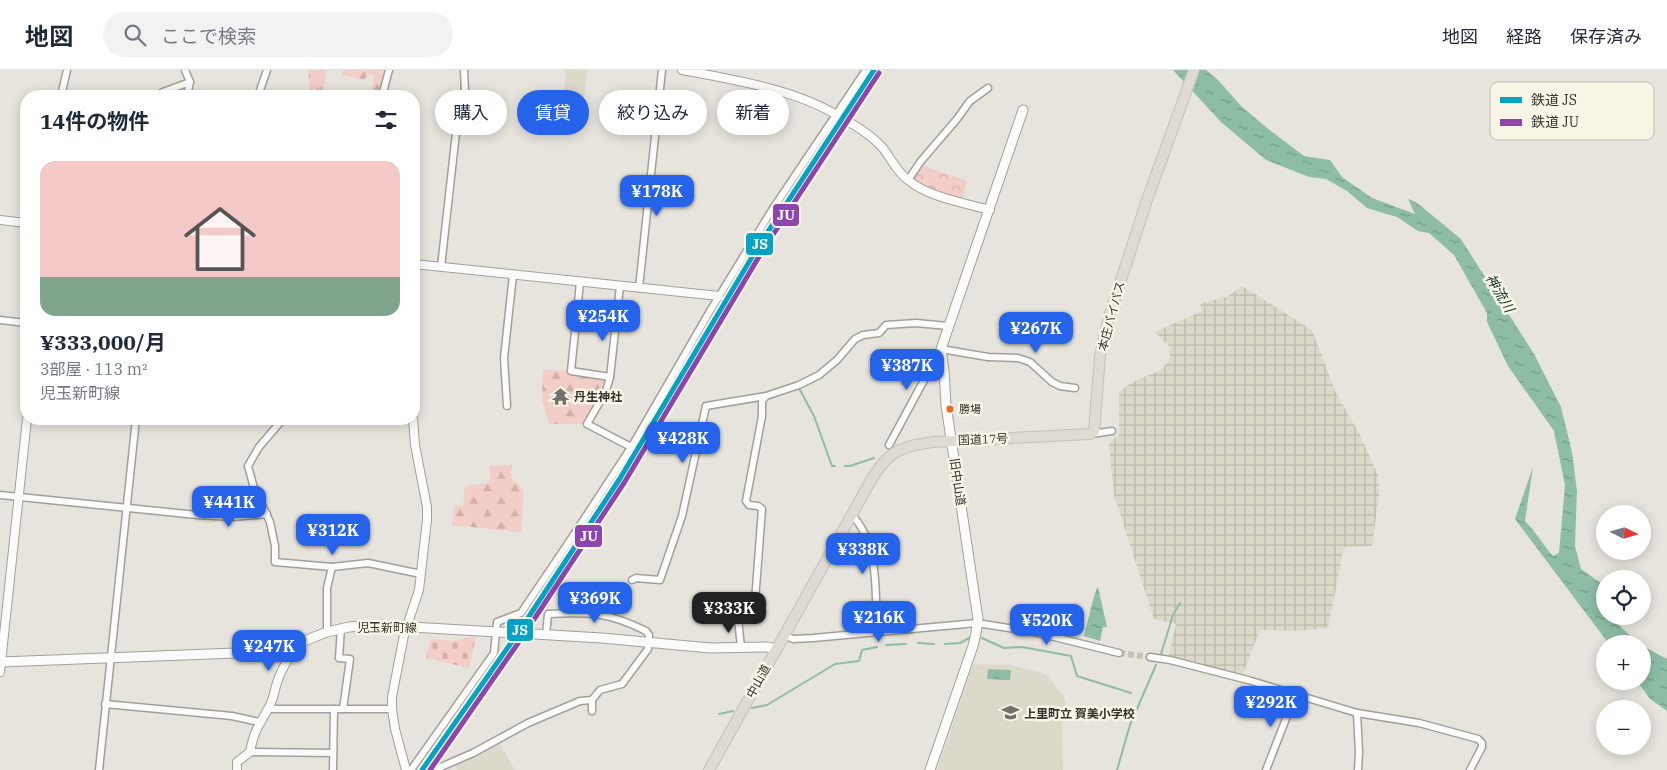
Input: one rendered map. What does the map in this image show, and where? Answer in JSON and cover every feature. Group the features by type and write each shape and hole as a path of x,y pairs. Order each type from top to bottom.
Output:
{"highway":[{"name":"本庄バイパス","path":"1090,434 1095,429 1100,356 1109,317 1147,200 1194,70"},
{"name":"国道17号","path":"882,463 894,453 914,444 1090,434"},
{"name":"中山道","path":"709,770 882,463"}],"main road":[{"name":"旧中山道","path":"930,770 973,646 977,623 945,396 941,349 1023,110"},
{"name":"児玉新町線","path":"0,662 263,652 294,645 341,628 369,626 406,626 546,635 710,648 767,647 776,649"}],"street":[{"path":"62,90 67,70"},
{"path":"185,70 190,82 188,90"},
{"path":"260,90 267,70"},
{"path":"384,90 389,70"},
{"path":"441,267 457,124 465,91 464,70"},
{"path":"639,288 662,70"},
{"path":"682,70 780,91 808,100 837,115 871,138 882,148 899,172 916,186 932,193 990,210"},
{"path":"412,770 494,653 498,621 523,612 631,447 719,296 777,202 866,70"},
{"path":"168,90 190,82"},
{"path":"908,180 970,101 988,88"},
{"path":"0,220 20,222"},
{"path":"420,265 719,296"},
{"path":"507,406 504,358 513,275"},
{"path":"580,282 571,371 610,377"},
{"path":"620,286 610,377 606,391 587,424 631,447"},
{"path":"0,320 20,322"},
{"path":"632,580 636,578 660,580 682,516 706,406 766,396 799,386 819,375 837,360 855,339 863,335 879,333 886,325 916,322 948,326"},
{"path":"941,349 988,357 1018,358 1030,362 1052,382 1060,386 1075,388"},
{"path":"889,446 930,369 933,365 943,364"},
{"path":"741,647 738,610 740,606 753,603 755,599 762,511 760,506 748,504 746,500 762,416 762,401 766,396"},
{"path":"0,672 26,425"},
{"path":"99,770 135,425"},
{"path":"278,425 259,447 248,466 254,488 270,522 275,562 332,567 368,563 421,574"},
{"path":"406,770 395,729 392,709 395,680 406,626 418,590 421,574 427,507 415,445 413,425"},
{"path":"1090,434 1112,431"},
{"path":"0,495 232,517 267,514"},
{"path":"852,515 861,526 870,548 874,574 877,633"},
{"path":"327,632 327,588 332,567"},
{"path":"546,635 548,614 585,612 612,616 648,632 648,649 622,684 600,690 592,700 592,711"},
{"path":"784,636 797,639 977,623 1034,632 1119,653"},
{"path":"341,628 339,658 350,659 343,709"},
{"path":"237,770 238,762 250,752 253,737 274,697 277,680 291,655 294,645"},
{"path":"1150,657 1170,660 1248,680 1357,713 1419,723 1480,740 1482,746 1470,770"},
{"path":"1267,770 1296,693"},
{"path":"434,770 473,753 528,723 580,701 592,700"},
{"path":"105,704 232,716 260,722"},
{"path":"268,709 392,709"},
{"path":"333,770 334,709"},
{"path":"1357,713 1358,770"},
{"path":"250,752 333,753"}],"shaded area":[{"path":"566,70 587,70 585,90 564,90"},
{"path":"1242,286 1312,330 1336,393 1359,433 1378,475 1379,494 1372,546 1344,547 1328,628 1297,631 1260,630 1242,676 1168,658 1176,624 1154,619 1114,495 1109,446 1111,441 1119,435 1119,392 1132,382 1161,370 1168,362 1170,357 1169,346 1155,332 1202,311 1200,304 1228,296"},
{"name":"上里町立 賀美小学校","path":"973,664 1009,665 1040,672 1047,676 1065,699 1066,706 1062,721 1063,770 937,770"},
{"path":"495,743 499,743 515,770 457,770 454,765"}],"green space":[{"path":"308,70 327,70 323,90 309,90"},
{"path":"343,70 389,70 384,90 372,90 375,76 367,74 365,80 341,75"},
{"path":"921,165 967,181 962,199 929,189 913,181 912,178"},
{"path":"543,370 571,371 610,377 587,424 549,424 542,399"},
{"path":"512,465 512,480 524,492 521,532 452,525 454,506 463,506 465,486 488,483 490,479 490,466"},
{"path":"476,636 469,668 426,658 431,639 452,641"}],"water":[{"path":"1173,70 1206,70 1218,80 1241,106 1304,156 1330,160 1342,177 1372,198 1415,214 1408,199 1416,202 1461,239 1534,354 1561,407 1572,452 1577,491 1575,546 1581,569 1596,580 1596,625 1619,625 1629,635 1602,635 1515,519 1533,467 1525,521 1553,556 1559,553 1565,485 1554,431 1508,366 1487,322 1487,313 1454,255 1429,233 1418,231 1397,217 1367,208 1347,191 1326,179 1309,177 1266,160 1221,122"},
{"path":"1098,587 1107,627 1103,627 1100,641 1084,636"},
{"path":"1651,650 1667,659 1667,711 1650,699 1644,690 1651,690"},
{"path":"988,669 1011,670 1010,680 987,679"}],"waterway":[{"path":"461,70 461,90"},
{"path":"800,390 814,416 832,466 835,466"},
{"path":"845,466 874,458"},
{"path":"1161,654 1173,615 1180,603"},
{"path":"945,644 960,643 971,637"},
{"path":"982,638 1004,648 1022,647 1071,656 1077,676 1131,693"},
{"path":"918,643 934,644"},
{"path":"886,645 906,644"},
{"path":"752,708 767,705 835,664 859,661 862,650 877,647"},
{"path":"1117,770 1130,725 1156,665"},
{"path":"719,714 733,711"}],"tunnel":[{"path":"1119,653 1150,657"}],"rail line":[{"name":"JS","path":"422,770 518,633 619,480 758,247 874,70"},
{"name":"JU","path":"430,770 523,636 624,483 763,250 879,73"}],"place":[{"name":"丹生神社","path":"560,396"},
{"name":"勝場","path":"950,409"},
{"name":"上里町立 賀美小学校","path":"1010,713"}],"water label":[{"name":"神流川","path":"1500,293"}]}
